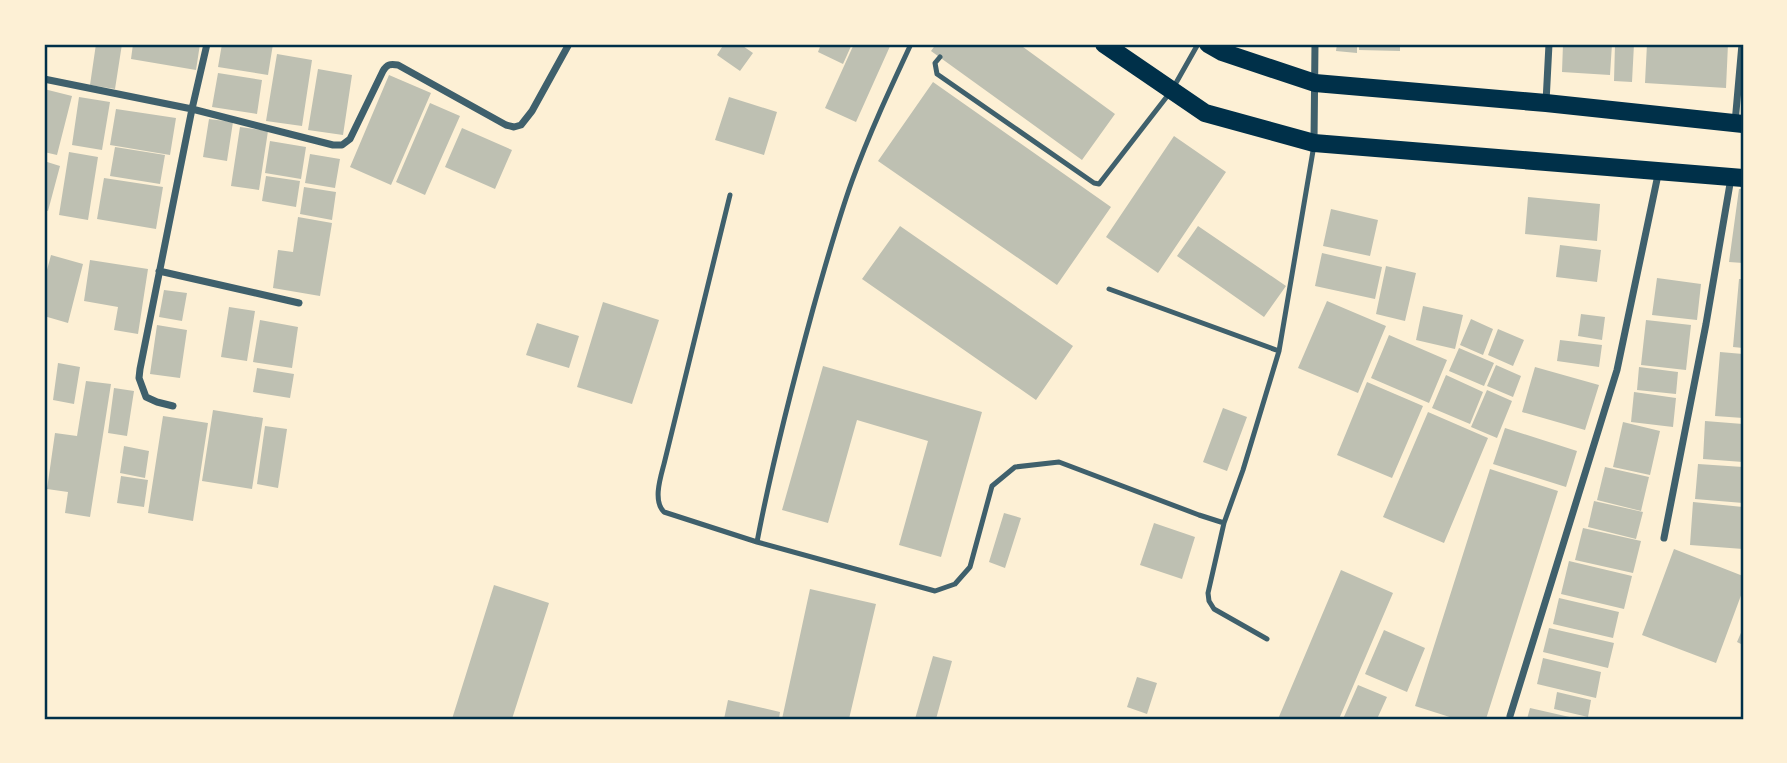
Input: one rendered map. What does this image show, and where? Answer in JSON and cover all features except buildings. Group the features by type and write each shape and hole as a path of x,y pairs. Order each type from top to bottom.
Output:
{"main road":[{"path":"1104,44 1205,113 1314,143 1737,178"},
{"path":"1208,44 1222,52 1315,83 1546,103 1739,124"}],"street":[{"path":"173,406 146,397 139,378 207,44"},
{"path":"44,79 192,109 333,145 342,145 350,139 383,71 390,64 397,65 506,125 521,125 532,111 569,44"},
{"path":"1314,143 1315,44"},
{"path":"1546,103 1549,44"},
{"path":"1739,124 1742,44"},
{"path":"1510,716 1617,370 1659,170"},
{"path":"1664,538 1737,178"},
{"path":"159,271 299,303"}],"lane":[{"path":"757,542 799,359 833,237 869,137 911,44"},
{"path":"940,57 935,63 937,74 1099,184 1172,90 1198,44"},
{"path":"1267,639 1214,609 1208,593 1224,523 1279,351 1314,143"},
{"path":"730,195 659,484 658,505 664,512 757,542 935,591 956,584 970,567 992,486 1015,467 1059,462 1224,523"},
{"path":"1109,289 1279,351"}]}
